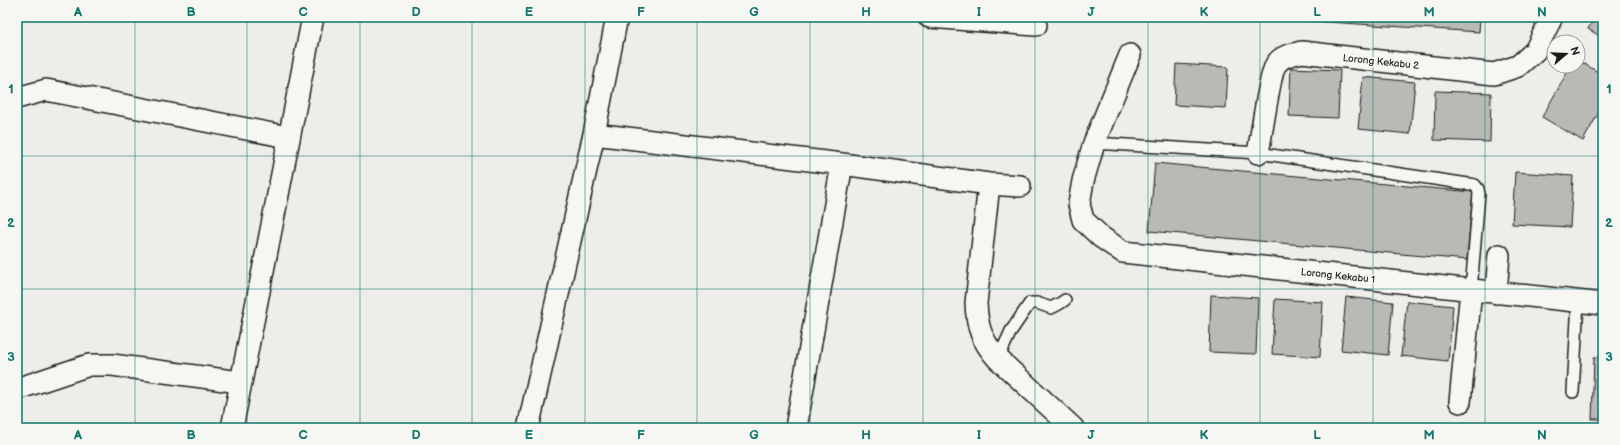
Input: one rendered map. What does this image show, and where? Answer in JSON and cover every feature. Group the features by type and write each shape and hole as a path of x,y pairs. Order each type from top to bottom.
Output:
{"street":[{"path":"232,428 288,137 313,17"},
{"path":"528,428 594,134 617,17"},
{"path":"929,17 1036,25"},
{"name":"Lorong Kekabu 2","path":"1258,153 1272,75 1276,63 1287,55 1302,52 1494,74 1518,66 1535,51 1552,17"},
{"path":"1094,143 1130,55"},
{"path":"17,98 46,90 288,137"},
{"path":"594,134 842,164 989,184 1020,186"},
{"name":"Lorong Kekabu 1","path":"1094,143 1083,181 1079,204 1083,220 1101,237 1123,252 1603,304"},
{"path":"796,428 842,164"},
{"path":"989,184 976,303 976,314 981,335 988,347 998,359 1073,428"},
{"path":"1496,292 1499,255"},
{"path":"1460,402 1471,290"},
{"path":"17,389 89,366 97,365 112,365 240,382"}],"lane":[{"path":"1094,143 1258,153 1475,185 1479,194 1471,290"},
{"path":"998,359 1011,331 1030,303 1037,303 1051,308 1065,300"},
{"path":"1574,392 1578,301"}],"building":[{"path":"1252,17 1480,17 1479,32"},
{"path":"1595,17 1603,17 1603,38 1588,29"},
{"path":"1176,64 1228,67 1226,108 1174,105"},
{"path":"1586,65 1603,75 1603,105 1583,141 1542,117 1566,74 1586,74"},
{"path":"1291,68 1340,70 1338,118 1289,116"},
{"path":"1363,77 1415,82 1410,134 1358,129"},
{"path":"1435,91 1491,93 1490,142 1434,140"},
{"path":"1155,163 1473,192 1467,260 1149,231"},
{"path":"1515,172 1573,176 1570,227 1512,224"},
{"path":"1211,295 1258,298 1256,354 1209,352"},
{"path":"1346,297 1393,302 1388,355 1341,350"},
{"path":"1275,299 1323,302 1320,357 1272,354"},
{"path":"1407,301 1453,306 1448,361 1401,356"},
{"path":"1594,357 1603,357 1603,419 1592,419"}]}
